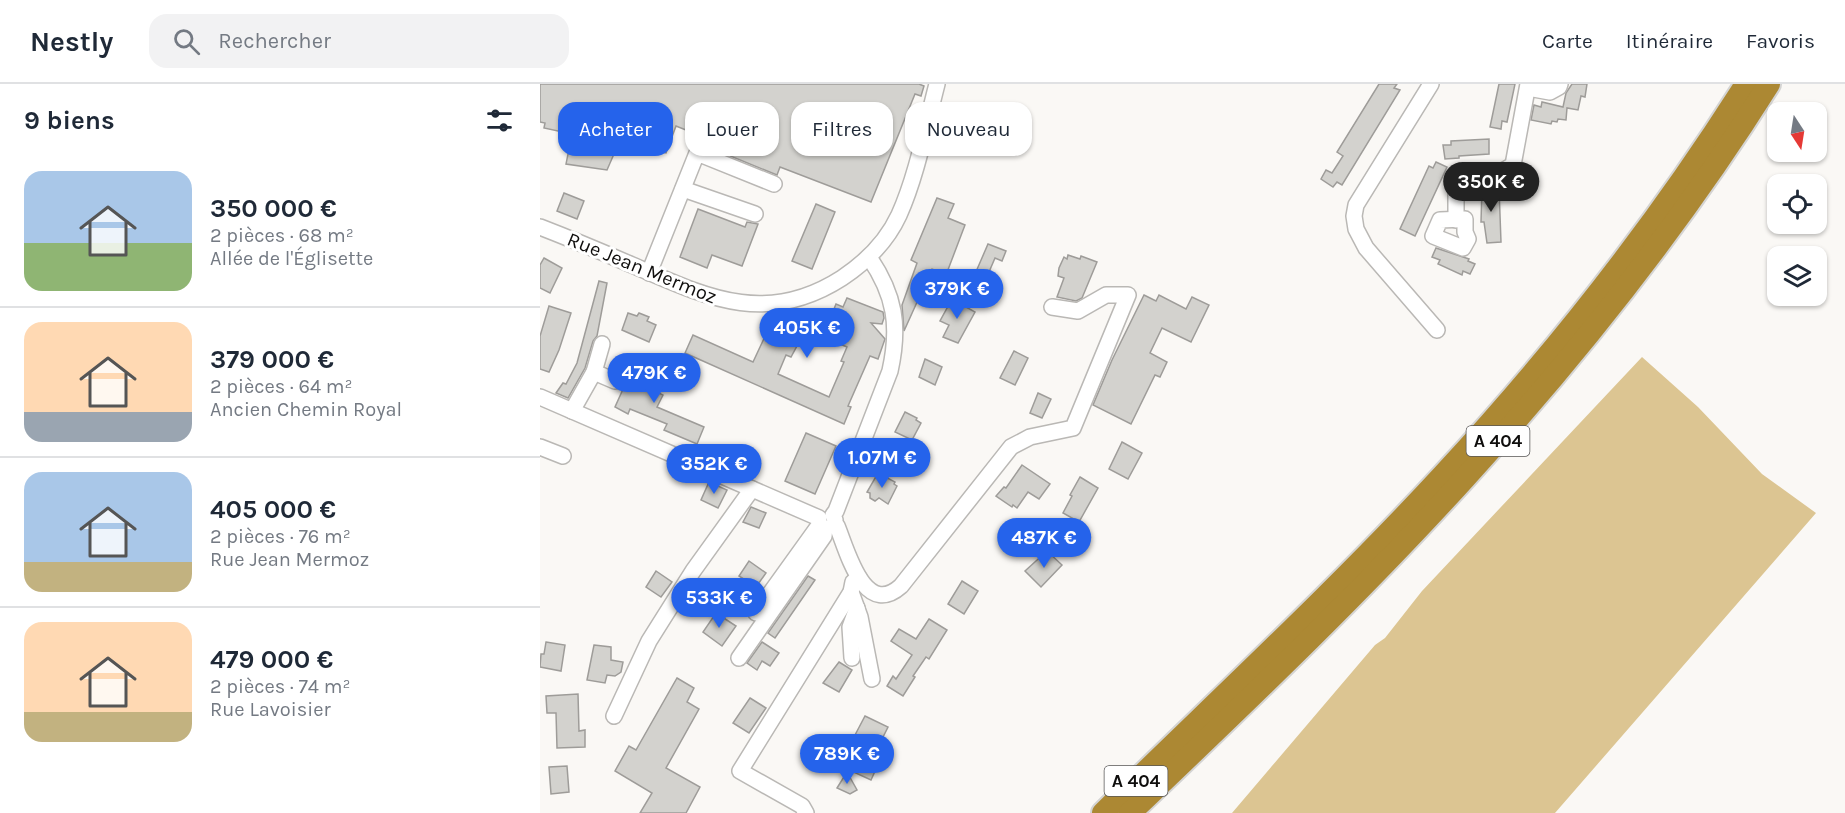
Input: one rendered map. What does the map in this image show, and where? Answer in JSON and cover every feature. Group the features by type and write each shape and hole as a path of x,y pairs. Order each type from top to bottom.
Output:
{"highway":[{"name":"A 404","path":"1130,813 1177,754 1409,511 1488,425 1571,327 1640,237 1746,84"},
{"name":"A 404","path":"1103,813 1177,754 1362,586 1465,479 1589,334 1640,268 1703,182 1769,84"},
{"path":"1091,813 1177,754"},
{"path":"1136,813 1177,754"}],"street":[{"name":"Rue Jean Mermoz","path":"540,226 688,290 725,301 746,304 778,303 820,291 852,271 869,257 889,232 905,201 937,84"},
{"path":"1431,84 1356,206 1354,216 1356,228 1366,248 1437,330"},
{"path":"1456,220 1456,184 1463,175 1501,172 1513,165 1528,86 1550,92 1560,84"},
{"path":"649,273 697,153 774,184"},
{"path":"683,189 755,214"},
{"path":"756,613 836,511 891,371 896,329 893,306 884,281 869,257"},
{"path":"540,397 837,526 859,578 869,590 878,595 894,592 1011,447 1030,437 1073,428 1128,295 1106,295 1078,311 1052,307"},
{"path":"572,411 594,372 602,344"},
{"path":"594,372 615,381"},
{"path":"540,447 563,456"},
{"path":"614,716 649,641 693,571 752,489"},
{"path":"739,658 824,536 826,522"},
{"path":"806,813 802,806 740,771 851,592 853,582 859,578"},
{"path":"851,592 857,608 872,679"},
{"path":"852,658 850,627 857,608"}],"shaded area":[{"path":"1642,357 1698,407 1762,474 1816,513 1555,813 1232,813 1375,645 1385,638 1422,591"}],"building":[{"path":"540,84 919,84 924,86 921,96 915,94 912,102 905,102 905,119 893,148 893,102 791,102 791,156 890,156 871,202 780,167 777,175 730,156 779,156 779,102 685,102 685,130 676,126 673,134 673,102 558,102 558,131 544,128 545,123 540,122"},
{"path":"1379,84 1397,84 1394,88 1400,90 1342,185 1337,182 1333,187 1321,179 1326,170 1332,173 1343,156 1337,152"},
{"path":"1499,84 1515,84 1507,122 1502,121 1501,129 1490,127"},
{"path":"1572,84 1587,84 1585,97 1581,96 1578,110 1567,108 1566,120 1558,119 1557,122 1552,121 1551,124 1531,120 1534,105 1541,107 1542,102 1563,107 1566,93"},
{"path":"1489,139 1489,154 1445,159 1443,145 1451,145 1451,141"},
{"path":"568,156 613,156 607,170 566,164"},
{"path":"1436,162 1447,167 1415,236 1400,229 1429,166 1433,168"},
{"path":"1495,182 1495,188 1499,188 1501,242 1487,243 1484,222 1481,222 1482,188 1484,188 1484,183"},
{"path":"564,193 584,201 577,219 557,211"},
{"path":"937,198 954,204 948,218 965,225 946,275 932,269 904,331 902,305 917,263 911,260"},
{"path":"816,204 835,212 812,269 792,261"},
{"path":"698,209 745,227 747,222 758,224 742,266 712,255 707,268 680,257"},
{"path":"988,244 1006,251 1002,261 995,258 986,279 975,274"},
{"path":"1436,248 1469,259 1468,261 1475,264 1470,274 1463,271 1462,275 1438,264 1440,260 1432,257"},
{"path":"1068,255 1080,259 1081,256 1097,262 1082,298 1076,301 1057,297 1064,278 1058,276 1059,268 1064,257 1067,259"},
{"path":"544,258 562,268 550,293 540,288 540,265"},
{"path":"599,281 607,283 597,336 593,341 585,368 568,398 556,393 563,383 566,384 577,363"},
{"path":"1144,295 1156,301 1159,295 1186,309 1192,297 1209,305 1191,342 1162,328 1150,353 1167,362 1160,377 1155,375 1131,424 1093,405"},
{"path":"847,298 883,312 882,324 871,323 885,339 878,359 870,356 848,406 851,407 844,424 685,353 693,335 753,362 767,332 781,338 782,336 798,344 791,357 786,355 778,374 829,397 844,362 841,361 847,347 804,329 809,317 828,324 836,304 843,307"},
{"path":"952,299 975,312 958,343 943,337 949,325 940,321"},
{"path":"549,306 571,313 549,372 540,369 540,336"},
{"path":"628,313 637,316 639,313 649,317 647,321 656,325 649,342 622,330"},
{"path":"1014,351 1028,358 1015,385 1000,378"},
{"path":"638,356 652,362 642,385 663,395 657,407 704,427 697,444 664,430 667,424 630,409 628,414 615,407"},
{"path":"925,359 942,367 935,385 919,377"},
{"path":"1038,393 1051,399 1042,418 1030,413"},
{"path":"905,412 917,418 916,420 921,423 912,440 895,432"},
{"path":"806,433 836,446 815,494 785,481"},
{"path":"1122,442 1142,453 1128,479 1109,469"},
{"path":"1022,465 1050,484 1039,499 1028,492 1017,508 996,496 1004,487 1006,488"},
{"path":"878,473 895,482 897,486 888,504 879,498 875,501 867,492"},
{"path":"1080,477 1098,488 1079,522 1063,513"},
{"path":"709,482 727,490 718,508 701,500"},
{"path":"751,507 766,513 759,528 743,522"},
{"path":"1047,551 1062,565 1041,587 1025,571"},
{"path":"749,561 766,573 756,587 739,576"},
{"path":"656,571 672,582 661,597 646,587"},
{"path":"808,576 815,580 775,638 768,633"},
{"path":"962,581 978,591 964,614 948,604"},
{"path":"716,613 736,626 722,646 703,632"},
{"path":"929,619 947,630 929,659 926,657 913,676 915,677 903,696 887,686 893,676 896,679 912,655 891,641 899,629 916,639"},
{"path":"546,642 565,645 561,671 540,667 541,654 544,654"},
{"path":"762,642 779,653 770,666 762,661 757,670 747,663"},
{"path":"594,645 611,647 611,660 623,662 621,672 615,676 607,675 605,683 587,680"},
{"path":"839,662 852,670 839,692 823,683"},
{"path":"677,678 694,688 687,702 699,709 666,768 700,787 686,813 640,813 652,793 615,771 629,746 636,750"},
{"path":"578,694 579,731 585,730 585,747 557,748 556,713 547,713 546,696"},
{"path":"750,698 766,708 749,733 733,723"},
{"path":"865,716 888,727 880,743 872,740 861,763 876,769 871,780 849,770 854,760 844,756"},
{"path":"567,766 569,792 551,794 549,767"},
{"path":"847,772 857,790 850,794 837,788"}]}
